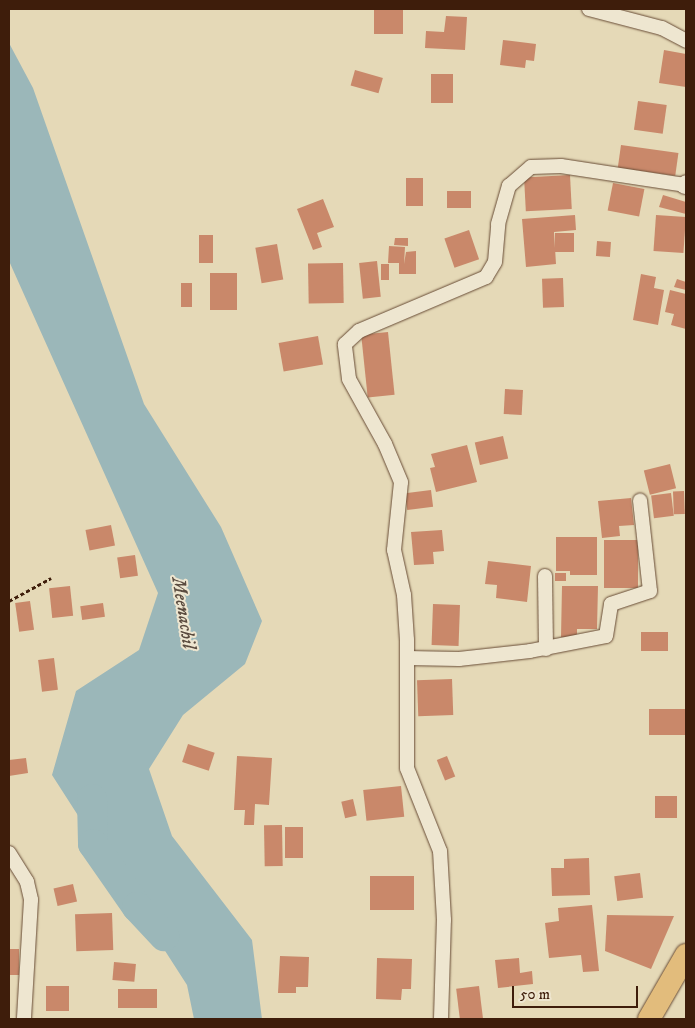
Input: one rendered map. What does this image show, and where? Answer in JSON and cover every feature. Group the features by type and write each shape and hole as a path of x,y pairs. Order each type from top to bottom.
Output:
{"main road":[{"path":"649,1019 686,955"}],"street":[{"path":"589,9 662,28 686,41"},
{"path":"441,1019 444,920 440,852 407,768 407,658 404,595 394,550 401,482 385,444 349,379 345,344 359,331 486,276 495,262 498,224 509,186 531,167 561,166 686,184"},
{"path":"407,658 459,659 546,648 606,636 611,604 650,591 640,501"},
{"path":"545,576 546,648"},
{"path":"9,853 27,882 30,900 24,1019"}],"path":[{"path":"9,601 51,578"}],"water":[{"path":"9,43 33,88 144,404 221,527 262,621 245,664 183,715 149,769 172,836 252,940 262,1019 194,1019 187,985 52,775 76,691 139,650 158,593 9,261"}],"building":[{"path":"374,9 403,9 403,34 374,34"},
{"path":"446,16 467,17 465,50 425,48 426,31 444,32"},
{"path":"503,40 536,44 534,61 526,60 525,68 500,65"},
{"path":"664,50 686,54 686,87 659,83"},
{"path":"355,70 383,78 378,93 351,85"},
{"path":"431,74 453,74 453,103 431,103"},
{"path":"638,101 667,105 663,134 634,130"},
{"path":"621,145 678,153 675,176 618,168"},
{"path":"570,175 572,209 526,211 524,177"},
{"path":"406,178 423,178 423,206 406,206"},
{"path":"613,183 644,189 639,217 608,210"},
{"path":"447,191 471,191 471,208 447,208"},
{"path":"663,195 686,202 686,214 659,207"},
{"path":"323,199 334,227 317,233 322,247 313,250 297,209"},
{"path":"575,215 576,230 554,232 556,264 526,267 522,219"},
{"path":"656,215 686,217 683,253 653,251"},
{"path":"469,230 479,259 455,268 444,238"},
{"path":"555,233 574,233 574,252 555,252"},
{"path":"199,235 213,235 213,263 199,263"},
{"path":"395,238 408,238 408,246 394,245"},
{"path":"597,241 611,242 610,257 596,256"},
{"path":"277,244 283,279 262,283 255,248"},
{"path":"389,246 405,247 404,264 406,252 416,251 416,274 399,274 399,263 388,263"},
{"path":"377,261 381,297 363,299 359,263"},
{"path":"343,263 344,303 309,304 308,264"},
{"path":"381,264 389,264 389,280 381,280"},
{"path":"210,273 237,273 237,310 210,310"},
{"path":"641,274 656,277 654,288 664,290 658,325 633,320"},
{"path":"563,278 564,307 543,308 542,279"},
{"path":"677,279 686,282 686,290 674,287"},
{"path":"181,283 192,283 192,307 181,307"},
{"path":"670,290 686,294 686,329 671,325 674,314 665,312"},
{"path":"388,332 395,395 368,397 361,335"},
{"path":"318,336 323,365 284,372 279,343"},
{"path":"505,389 523,390 522,415 504,414"},
{"path":"503,436 508,458 480,465 475,443"},
{"path":"467,445 477,482 436,492 430,468 435,467 431,454"},
{"path":"670,464 676,488 650,495 644,471"},
{"path":"431,490 433,507 407,510 405,493"},
{"path":"673,491 684,491 685,514 674,514"},
{"path":"671,493 674,516 654,518 651,495"},
{"path":"631,498 634,525 619,526 620,536 602,538 598,501"},
{"path":"111,525 115,546 89,551 85,530"},
{"path":"442,530 444,551 433,552 434,564 414,565 411,532"},
{"path":"556,537 597,537 597,575 570,575 570,571 556,571"},
{"path":"604,540 638,540 638,588 604,588"},
{"path":"135,555 138,576 120,578 117,558"},
{"path":"488,561 531,566 527,602 496,598 497,585 485,584"},
{"path":"555,573 566,573 566,581 555,581"},
{"path":"70,586 73,616 52,618 49,588"},
{"path":"562,586 598,586 597,629 577,629 577,637 561,637"},
{"path":"30,601 34,630 19,632 15,603"},
{"path":"103,603 105,617 82,620 80,606"},
{"path":"433,604 460,605 459,646 432,645"},
{"path":"641,632 668,632 668,651 641,651"},
{"path":"54,658 58,690 42,692 38,660"},
{"path":"452,679 453,715 418,716 417,680"},
{"path":"649,709 686,709 686,735 649,735"},
{"path":"188,744 215,753 209,771 182,762"},
{"path":"237,756 272,758 269,805 255,804 254,825 244,825 245,810 234,810"},
{"path":"447,756 455,776 445,781 437,760"},
{"path":"26,758 28,773 9,776 9,760"},
{"path":"401,786 404,817 366,821 363,790"},
{"path":"655,796 677,796 677,818 655,818"},
{"path":"353,799 357,816 345,818 341,802"},
{"path":"264,825 282,825 283,866 265,866"},
{"path":"285,827 303,827 303,858 285,858"},
{"path":"589,858 590,895 552,896 551,868 564,868 564,859"},
{"path":"640,873 643,898 617,901 614,876"},
{"path":"370,876 414,876 414,910 370,910"},
{"path":"73,884 77,902 58,906 54,888"},
{"path":"592,905 599,971 583,972 581,955 549,958 545,923 559,921 558,908"},
{"path":"112,913 113,950 76,951 75,914"},
{"path":"607,915 674,916 651,969 605,951"},
{"path":"9,949 19,949 19,975 9,975"},
{"path":"280,956 309,957 308,987 296,987 296,993 278,993"},
{"path":"377,958 412,959 411,989 402,989 401,1000 376,999"},
{"path":"519,958 520,973 532,971 533,984 498,988 495,960"},
{"path":"114,962 136,964 134,982 112,980"},
{"path":"46,986 69,986 69,1011 46,1011"},
{"path":"479,986 483,1019 460,1019 456,989"},
{"path":"118,989 157,989 157,1008 118,1008"}],"waterway":[{"name":"Meenachil","path":"92,799 93,844 137,907 164,936"}]}
